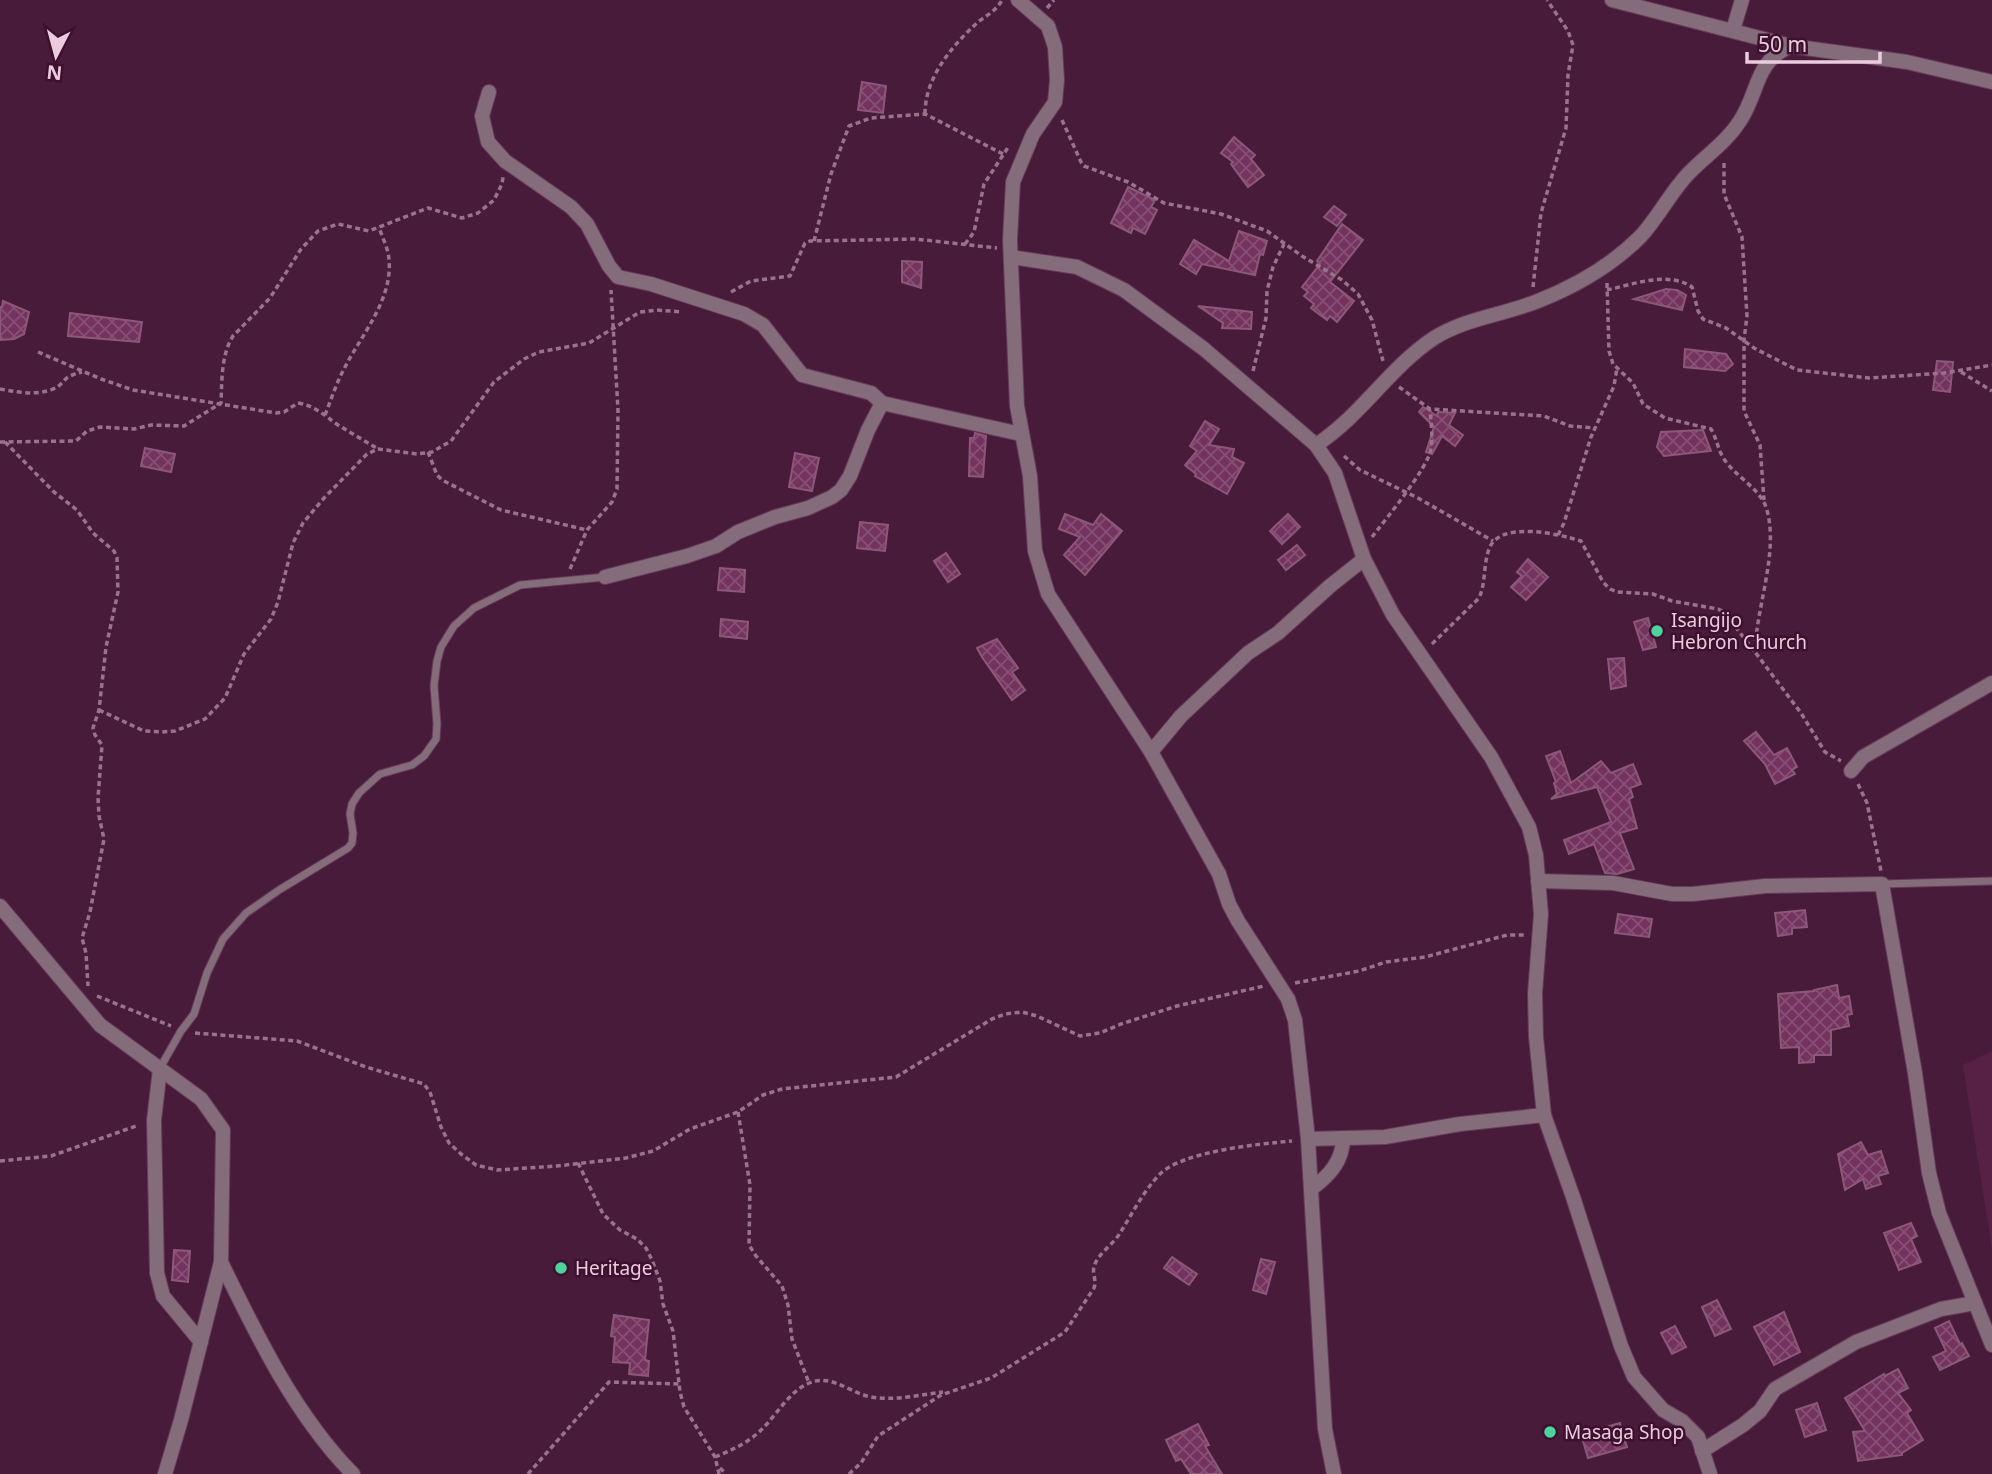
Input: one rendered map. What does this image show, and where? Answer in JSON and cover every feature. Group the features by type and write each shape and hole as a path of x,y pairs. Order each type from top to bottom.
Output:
{"street":[{"path":"1018,0 1048,26 1055,47 1055,102 1037,130 1013,182 1013,352 1021,434 1030,476 1035,551 1048,594 1152,752 1219,873 1229,904 1238,921 1288,999 1295,1020 1308,1139 1325,1429 1334,1474"},
{"path":"1612,0 1791,46 1907,62 1992,82"},
{"path":"1733,30 1742,0"},
{"path":"1316,445 1348,421 1401,364 1431,340 1450,329 1532,303 1607,267 1641,236 1689,174 1723,143 1746,110 1766,64 1774,53 1791,46"},
{"path":"489,93 482,116 488,142 505,161 571,207 587,224 609,266 618,277 651,284 744,314 763,325 802,375 871,394 882,403 1021,434"},
{"path":"1011,253 1077,267 1124,290 1204,349 1316,445 1335,473 1363,554 1393,615 1491,757 1529,827 1536,856 1541,914 1535,993 1536,1037 1544,1115 1621,1346 1634,1377 1663,1410 1682,1421 1698,1437 1710,1474"},
{"path":"605,577 707,549 738,531 808,508 832,497 841,490 850,476 882,403"},
{"path":"1152,752 1181,716 1248,653 1278,633 1363,554"},
{"path":"1851,771 1863,757 1992,682"},
{"path":"1538,881 1613,883 1672,894 1765,886 1882,884 1915,1073 1929,1173 1939,1213 1992,1345"},
{"path":"0,906 100,1025 201,1099 223,1130 222,1262 165,1474"},
{"path":"160,1069 154,1120 157,1273 163,1296 201,1342"},
{"path":"1308,1139 1385,1137 1460,1124 1544,1115"},
{"path":"1311,1189 1333,1170 1343,1149 1343,1138"},
{"path":"222,1262 255,1332 315,1430 353,1474"},
{"path":"1702,1451 1760,1411 1775,1389 1856,1342 1941,1309 1975,1303"}],"lane":[{"path":"160,1069 181,1031 194,1014 207,973 223,939 246,913 348,848 352,843 353,833 350,814 352,804 359,793 380,774 412,765 424,756 436,739 438,724 434,686 437,661 441,647 454,626 474,608 520,586 605,577"},
{"path":"1882,884 1992,881"}],"path":[{"path":"925,114 928,90 952,48 1002,0"},
{"path":"1532,303 1541,213 1566,128 1568,75 1573,45 1568,31 1547,0"},
{"path":"1055,102 1084,166 1128,182 1164,203 1221,214 1267,231 1342,280 1358,294 1372,320 1387,379 1430,409 1544,416 1570,426 1595,428"},
{"path":"814,241 831,174 849,126 871,118 925,114 1003,154"},
{"path":"965,244 974,232 984,184 1013,142 1037,130"},
{"path":"1723,143 1724,194 1742,237 1748,316 1744,340 1744,411 1760,445 1769,537 1755,652"},
{"path":"221,403 222,371 229,342 241,326 270,298 301,249 318,231 338,224 362,231 379,228 428,208 462,218 478,213 494,200 502,184 505,161"},
{"path":"325,415 344,369 371,323 384,293 389,256 379,228"},
{"path":"38,352 134,390 275,413 284,412 298,403 317,408 378,449 416,454 428,452 451,441 494,382 524,359 539,352 589,343 640,312 679,312 715,304 736,288 751,281 790,276 805,243 915,239 965,244 1011,253"},
{"path":"1248,387 1265,318 1267,291 1273,267 1284,243"},
{"path":"566,581 587,530 612,502 617,489 618,410 615,328 609,266"},
{"path":"1607,267 1609,351 1617,368 1633,383 1643,404 1665,418 1711,429 1723,457 1764,504"},
{"path":"1607,290 1666,278 1681,279 1692,287 1703,320 1727,328 1754,348 1797,370 1829,375 1897,377 1992,365"},
{"path":"1558,536 1595,428 1614,386 1617,368"},
{"path":"1959,370 1992,391"},
{"path":"0,389 31,393 50,391 69,375 85,372"},
{"path":"2,442 76,441 87,431 100,427 134,429 151,425 184,426 221,403"},
{"path":"1363,554 1428,458 1431,449 1430,409"},
{"path":"2,442 54,492 77,510 93,533 114,551 117,558 118,592 106,647 99,710 93,727 95,736 102,745 98,798 104,839 90,912 82,938 89,989"},
{"path":"99,710 145,731 162,732 190,726 205,719 217,708 225,698 244,654 271,619 278,603 293,543 303,523 367,454 378,449"},
{"path":"428,452 437,475 442,480 501,510 587,530"},
{"path":"1344,456 1360,470 1493,541"},
{"path":"1419,654 1453,626 1479,598 1484,589 1489,550 1493,541 1499,535 1509,532 1558,536 1581,541 1602,582 1617,592 1653,594 1672,601 1718,609 1724,612 1801,713 1825,752 1839,759 1851,771 1867,803 1882,884"},
{"path":"94,995 181,1031 298,1041 384,1073 424,1084 430,1091 449,1143 476,1165 497,1170 626,1158 653,1151 690,1129 738,1112 763,1095 782,1089 895,1077 992,1019 1006,1014 1022,1012 1037,1016 1080,1036 1100,1033 1177,1006 1277,982 1303,983 1507,936 1539,935"},
{"path":"738,1112 750,1185 750,1245 755,1256 782,1286 788,1305 792,1339 809,1383"},
{"path":"0,1161 59,1154 154,1120"},
{"path":"715,1457 737,1448 760,1431 792,1396 809,1383 828,1379 869,1396 888,1398 947,1391 991,1378 1065,1332 1094,1288 1094,1266 1098,1258 1116,1240 1160,1173 1178,1163 1218,1151 1308,1139"},
{"path":"578,1163 603,1214 620,1230 637,1239 652,1260 673,1331 684,1407 726,1474"},
{"path":"528,1474 609,1382 679,1384"},
{"path":"849,1474 861,1463 878,1436 947,1391"},
{"path":"719,1466 719,1474"}],"shaded area":[{"path":"1992,1051 1992,1249 1963,1065"}],"building":[{"path":"862,82 886,86 883,113 858,110"},
{"path":"1234,137 1255,155 1251,159 1264,175 1248,187 1231,164 1233,162 1221,153"},
{"path":"1128,187 1155,200 1151,207 1157,210 1145,234 1133,228 1131,233 1111,223"},
{"path":"1334,206 1346,215 1337,226 1324,217"},
{"path":"1342,224 1363,240 1330,282 1354,301 1337,322 1330,316 1327,320 1311,308 1314,304 1304,296 1308,292 1302,287 1320,264 1317,261"},
{"path":"1239,231 1267,241 1263,255 1260,254 1255,275 1202,264 1196,274 1180,264 1194,240 1229,261"},
{"path":"902,261 922,262 921,288 902,282"},
{"path":"1666,289 1677,290 1686,295 1682,310 1634,299"},
{"path":"3,301 29,312 24,334 14,339 0,340 0,307"},
{"path":"1198,306 1252,312 1251,329 1222,328 1223,323"},
{"path":"70,313 142,322 139,342 68,336"},
{"path":"1685,349 1726,354 1733,364 1725,371 1684,367"},
{"path":"1937,361 1953,362 1950,392 1933,390"},
{"path":"1423,407 1437,416 1438,412 1455,413 1449,425 1463,435 1455,446 1442,436 1432,454 1426,452 1434,427 1419,412"},
{"path":"1205,421 1219,429 1209,445 1234,449 1232,457 1244,463 1227,494 1195,476 1185,465 1197,451 1190,446"},
{"path":"1703,430 1711,451 1664,456 1657,447 1661,432"},
{"path":"975,433 986,436 983,477 969,476 970,438 974,438"},
{"path":"145,448 175,454 171,472 141,466"},
{"path":"795,453 819,458 812,491 789,487"},
{"path":"1065,514 1093,525 1101,514 1122,531 1085,575 1064,555 1080,537 1059,529"},
{"path":"1288,514 1300,527 1282,544 1270,531"},
{"path":"860,522 888,525 885,551 857,548"},
{"path":"1297,545 1305,555 1286,570 1278,560"},
{"path":"946,553 960,574 948,582 934,561"},
{"path":"1528,559 1548,577 1526,600 1511,587 1522,576 1517,572"},
{"path":"720,568 745,570 744,592 718,590"},
{"path":"1648,618 1656,647 1643,650 1634,622"},
{"path":"721,619 748,622 747,639 720,636"},
{"path":"997,639 1018,668 1012,672 1025,690 1012,700 977,648"},
{"path":"1624,658 1626,686 1611,689 1608,659"},
{"path":"1756,732 1774,755 1787,748 1797,767 1792,770 1795,774 1775,784 1765,764 1744,741"},
{"path":"1560,751 1571,783 1601,761 1611,773 1633,764 1641,784 1630,788 1633,797 1629,799 1637,828 1620,833 1634,869 1617,874 1605,873 1594,844 1569,854 1564,840 1611,822 1597,787 1551,799 1557,794 1556,782 1546,756"},
{"path":"1805,910 1807,927 1792,928 1792,934 1778,936 1775,913"},
{"path":"1618,914 1652,919 1649,937 1615,933"},
{"path":"1837,985 1839,998 1849,996 1852,1014 1847,1015 1849,1026 1831,1030 1831,1055 1814,1055 1814,1062 1799,1063 1799,1047 1781,1048 1778,994 1814,991"},
{"path":"1861,1142 1868,1155 1881,1151 1888,1173 1878,1176 1881,1184 1866,1189 1863,1179 1845,1190 1838,1154"},
{"path":"1911,1223 1917,1236 1911,1239 1921,1262 1899,1270 1884,1233"},
{"path":"174,1250 190,1251 188,1282 172,1280"},
{"path":"1172,1257 1197,1274 1189,1285 1164,1268"},
{"path":"1261,1259 1275,1262 1266,1294 1253,1290"},
{"path":"1717,1300 1731,1329 1715,1336 1702,1307"},
{"path":"1784,1312 1800,1352 1774,1365 1754,1327"},
{"path":"614,1315 649,1320 645,1360 649,1361 648,1376 629,1374 630,1363 613,1362 615,1337 611,1336"},
{"path":"1949,1321 1969,1356 1940,1370 1933,1357 1946,1351 1935,1328"},
{"path":"1675,1326 1686,1347 1672,1354 1661,1333"},
{"path":"1898,1369 1908,1388 1898,1393 1911,1410 1907,1413 1923,1440 1902,1455 1858,1461 1853,1432 1865,1431 1845,1398 1884,1374 1885,1376"},
{"path":"1817,1403 1826,1430 1805,1437 1796,1410"},
{"path":"1620,1423 1627,1447 1588,1458 1581,1434"},
{"path":"1198,1424 1209,1445 1205,1446 1222,1474 1191,1474 1181,1459 1176,1461 1166,1440"}],"place":[{"name":"Isangijo Hebron Church","path":"1657,631"},
{"name":"Heritage","path":"561,1268"},
{"name":"Masaga Shop","path":"1550,1432"}]}
